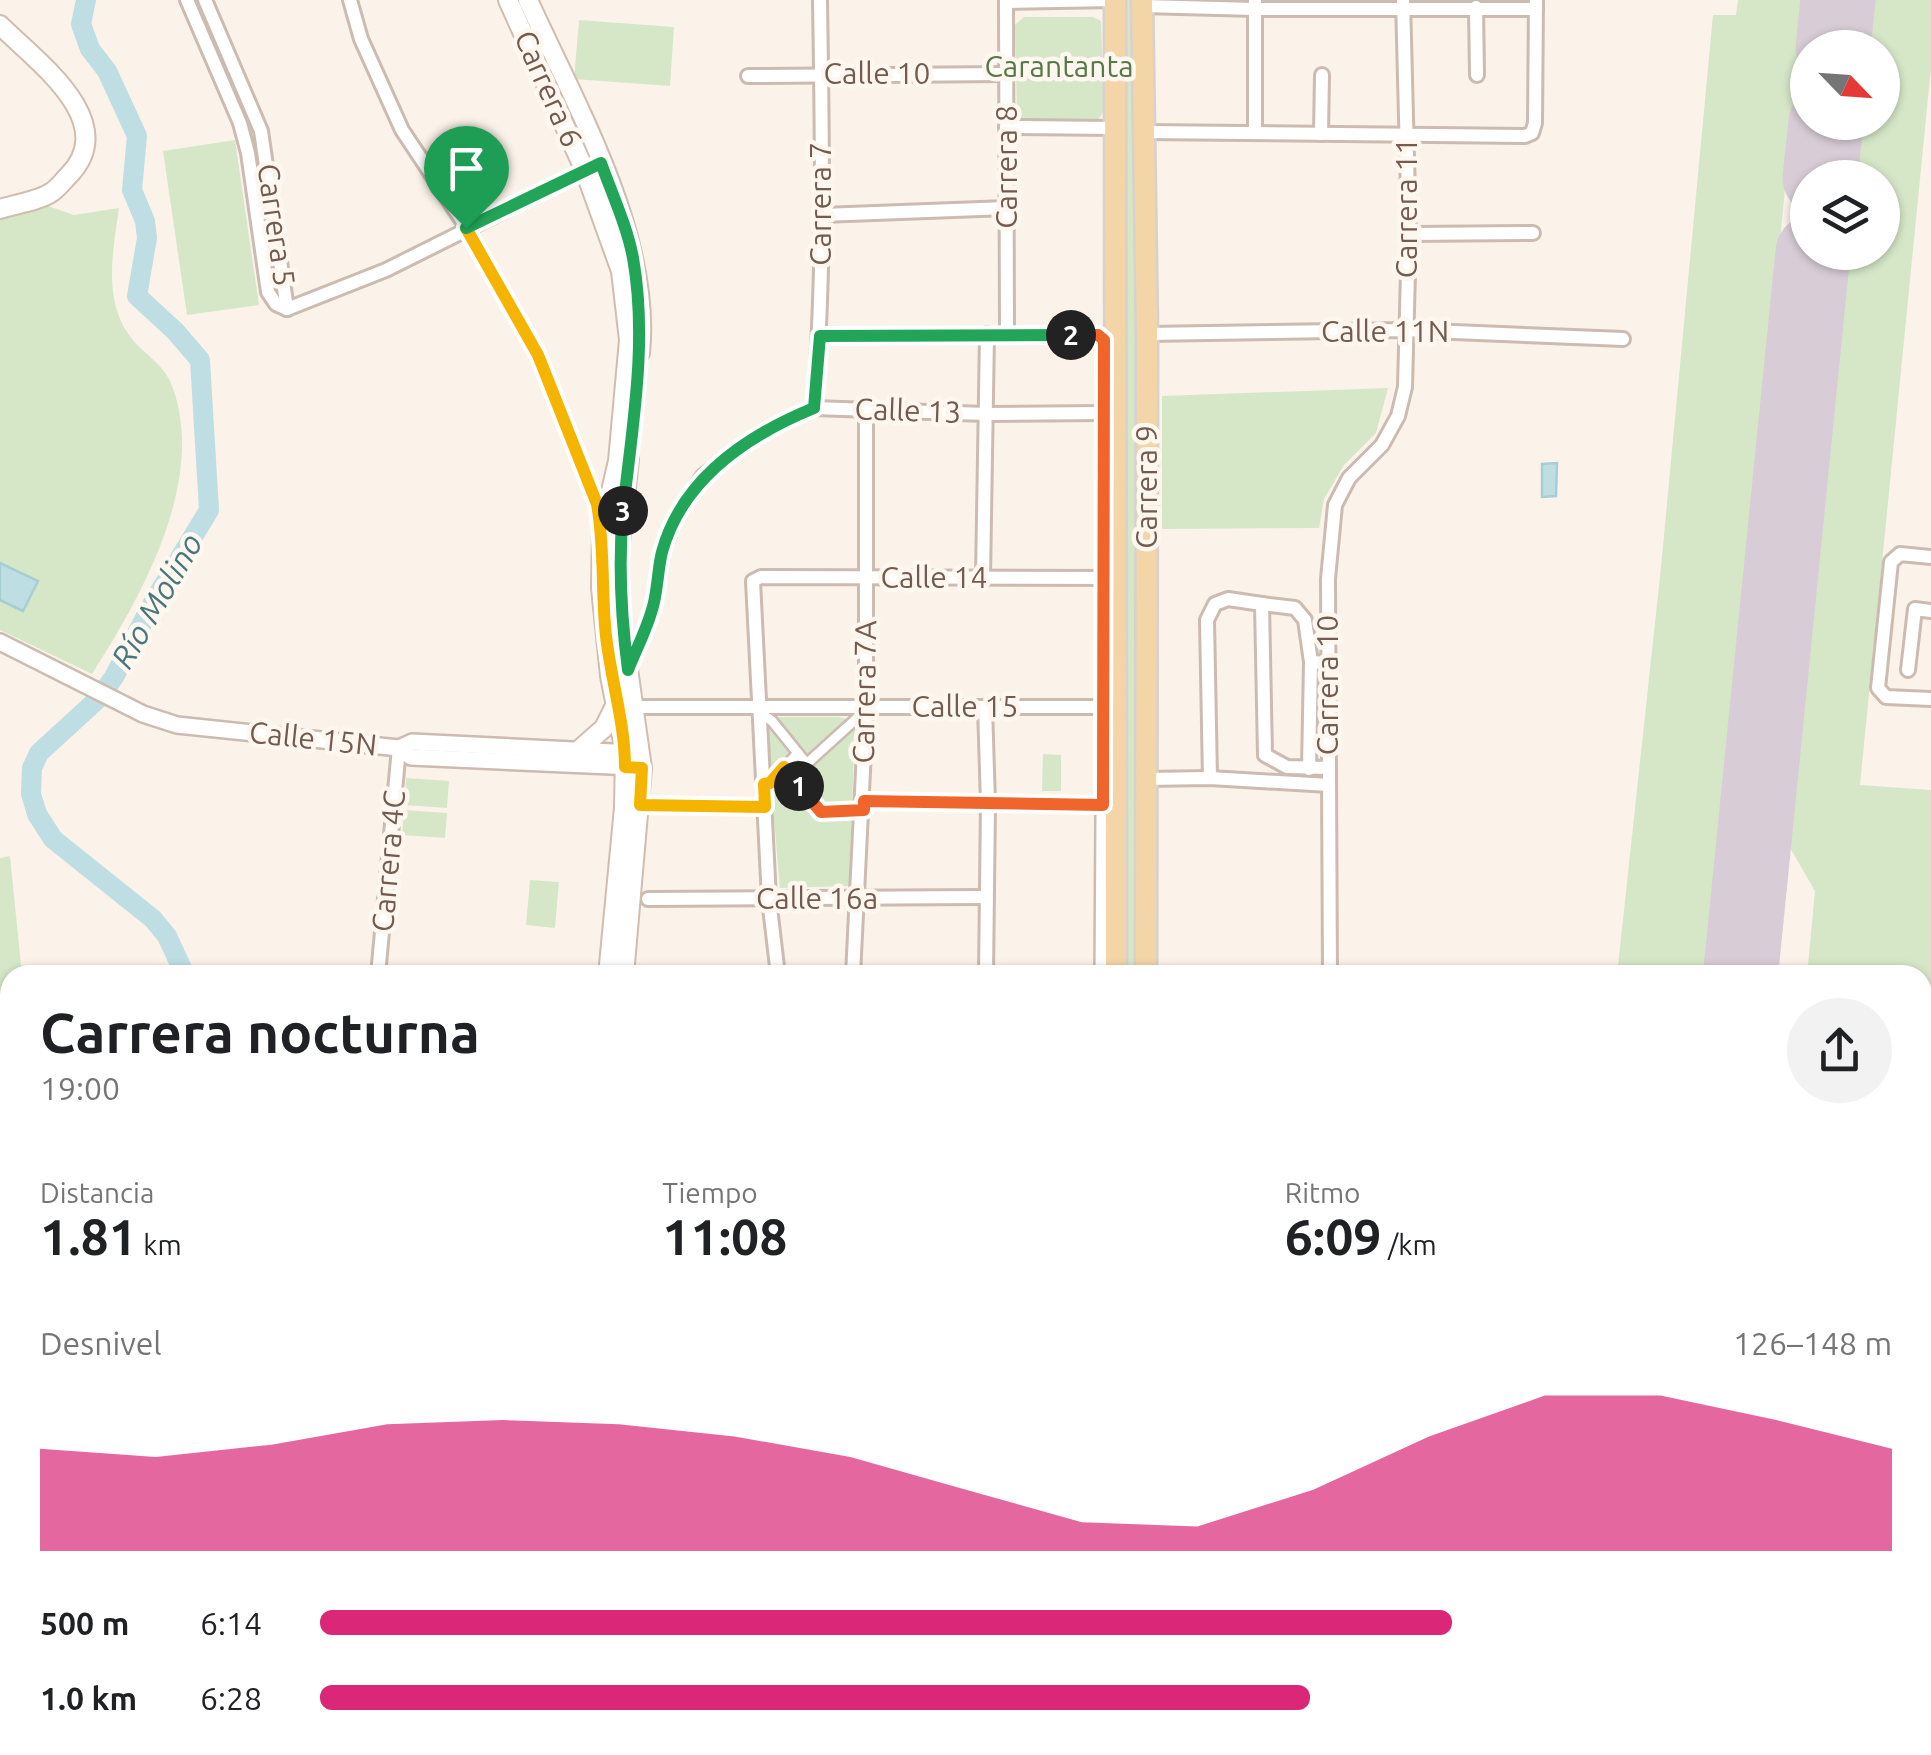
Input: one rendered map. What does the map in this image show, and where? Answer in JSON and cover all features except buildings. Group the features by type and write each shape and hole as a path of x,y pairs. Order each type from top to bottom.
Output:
{"main road":[{"name":"Carrera 6","path":"508,0 632,253 640,308 640,345 619,552 620,612 628,670 626,705"},
{"name":"Carrera 6","path":"528,0 593,167 621,270 630,340 618,461 602,530 601,588 626,705 640,805 625,965"},
{"name":"Carrera 9","path":"1115,0 1116,319 1110,579 1116,640 1110,708 1116,965"},
{"name":"Carrera 9","path":"1142,3 1150,965"},
{"path":"0,25 76,100 85,132 79,164 52,193 0,209"},
{"path":"1104,615 1116,640"},
{"path":"578,750 626,705"},
{"name":"Carrera 6","path":"609,965 633,760"}],"street":[{"name":"Carrera 5","path":"187,0 244,138 268,292 276,304 287,309"},
{"name":"Carrera 5","path":"205,0 261,131 287,309"},
{"name":"Carrera 6","path":"350,0 361,40 402,130 466,228 538,355 597,504 602,530"},
{"name":"Carrera 7","path":"814,408 822,216 820,0"},
{"path":"1006,1 1115,0"},
{"name":"Carrera 8","path":"1006,1 1006,334"},
{"path":"1142,3 1476,7 1536,4 1532,133 1525,136 1143,132"},
{"name":"Carrera 11","path":"1398,416 1405,387 1409,234 1403,4"},
{"path":"1255,5 1255,133"},
{"path":"1476,7 1477,75"},
{"name":"Calle 10","path":"748,76 1006,74"},
{"path":"1321,134 1322,76"},
{"path":"1006,127 1116,128"},
{"path":"287,309 386,270 593,167"},
{"path":"822,216 1007,208"},
{"path":"1409,234 1533,233"},
{"path":"1103,965 1103,805 1110,708 1104,615 1110,579 1104,413 1105,376 1116,319"},
{"name":"Calle 11N","path":"1147,334 1406,330 1623,339"},
{"path":"984,578 987,334"},
{"path":"820,336 1102,337 1105,376"},
{"name":"Calle 13","path":"628,670 652,610 663,550 677,514 704,476 758,435 814,408 986,414 1104,413"},
{"name":"Carrera 7A","path":"853,965 864,805 866,409"},
{"name":"Carrera 10","path":"1330,965 1328,579 1335,506 1349,478 1382,445 1398,416"},
{"path":"1931,557 1900,554 1892,562 1878,688 1886,697 1931,699"},
{"name":"Calle 14","path":"759,710 753,581 761,578 1110,579"},
{"path":"1210,778 1207,620 1214,604 1228,599 1296,608 1305,620 1311,662 1309,769"},
{"path":"1262,604 1265,755 1287,767 1328,768"},
{"path":"1908,670 1915,610 1931,610"},
{"name":"Calle 15N","path":"0,642 143,714 177,724 399,748 411,757 633,760"},
{"path":"1311,662 1328,663"},
{"name":"Calle 15","path":"626,705 759,710 1110,708"},
{"path":"986,707 986,965"},
{"path":"792,777 866,709"},
{"path":"759,710 806,763"},
{"path":"759,710 769,899 777,965"},
{"path":"399,748 412,742 578,750 633,760"},
{"name":"Carrera 4C","path":"379,965 399,748"},
{"path":"764,784 770,783 798,753"},
{"path":"784,767 821,812 864,805 1103,805"},
{"path":"1150,779 1210,778 1328,785"},
{"path":"640,805 765,807"},
{"name":"Calle 16a","path":"648,899 986,897"}],"green space":[{"path":"1127,0 1135,0 1139,353 1134,965 1125,965"},
{"path":"1738,0 1803,0 1800,30 1790,30 1790,136 1711,965 1618,965 1661,567 1713,15 1736,15"},
{"path":"1865,0 1931,0 1931,68 1860,785 1931,790 1931,965 1808,965 1815,891 1782,834 1838,270 1900,270 1900,160 1849,160 1851,140 1900,140 1900,30 1862,30"},
{"name":"Carantanta","path":"1024,17 1093,17 1101,21 1104,110 1098,121 1017,119 1015,25"},
{"path":"579,20 674,27 670,86 574,79"},
{"path":"235,140 259,305 187,315 163,151"},
{"path":"45,205 74,215 119,208 112,274 116,306 129,335 170,381 180,417 182,455 165,534 131,609 92,674 0,630 0,220"},
{"path":"1388,388 1376,433 1344,465 1324,499 1319,528 1162,529 1162,396"},
{"path":"778,717 839,717 848,719 855,727 849,886 780,888 767,740 772,721"},
{"path":"1043,754 1061,755 1061,791 1042,791"},
{"path":"406,778 449,781 447,808 405,805"},
{"path":"404,810 447,813 445,838 402,835"},
{"path":"10,856 21,965 0,965 0,858"},
{"path":"530,880 559,882 555,928 526,925"}],"water":[{"path":"1557,463 1556,496 1542,497 1542,464"},
{"path":"0,563 38,581 23,611 0,600"}],"waterway":[{"name":"Río Molino","path":"86,0 81,24 90,49 107,71 137,136 132,190 145,221 147,238 137,296 200,360 209,510 114,677 99,698 39,753 32,768 31,794 37,814 53,839 153,919 167,936 180,965"}],"runway":[{"path":"1835,30 1838,0"},
{"path":"1822,160 1824,140"},
{"path":"1742,965 1811,270"}],"route":[{"path":"601,163 632,253 640,308 640,345 619,552 620,612 628,670 652,610 663,550 677,514 704,476 758,435 814,408 820,336 1102,337 1103,805 864,801 864,810 821,812 784,767 770,783 764,784 765,807 640,805 642,768 625,767 624,739 610,676 601,588 602,530 597,504 538,355 466,228 601,163"}]}
